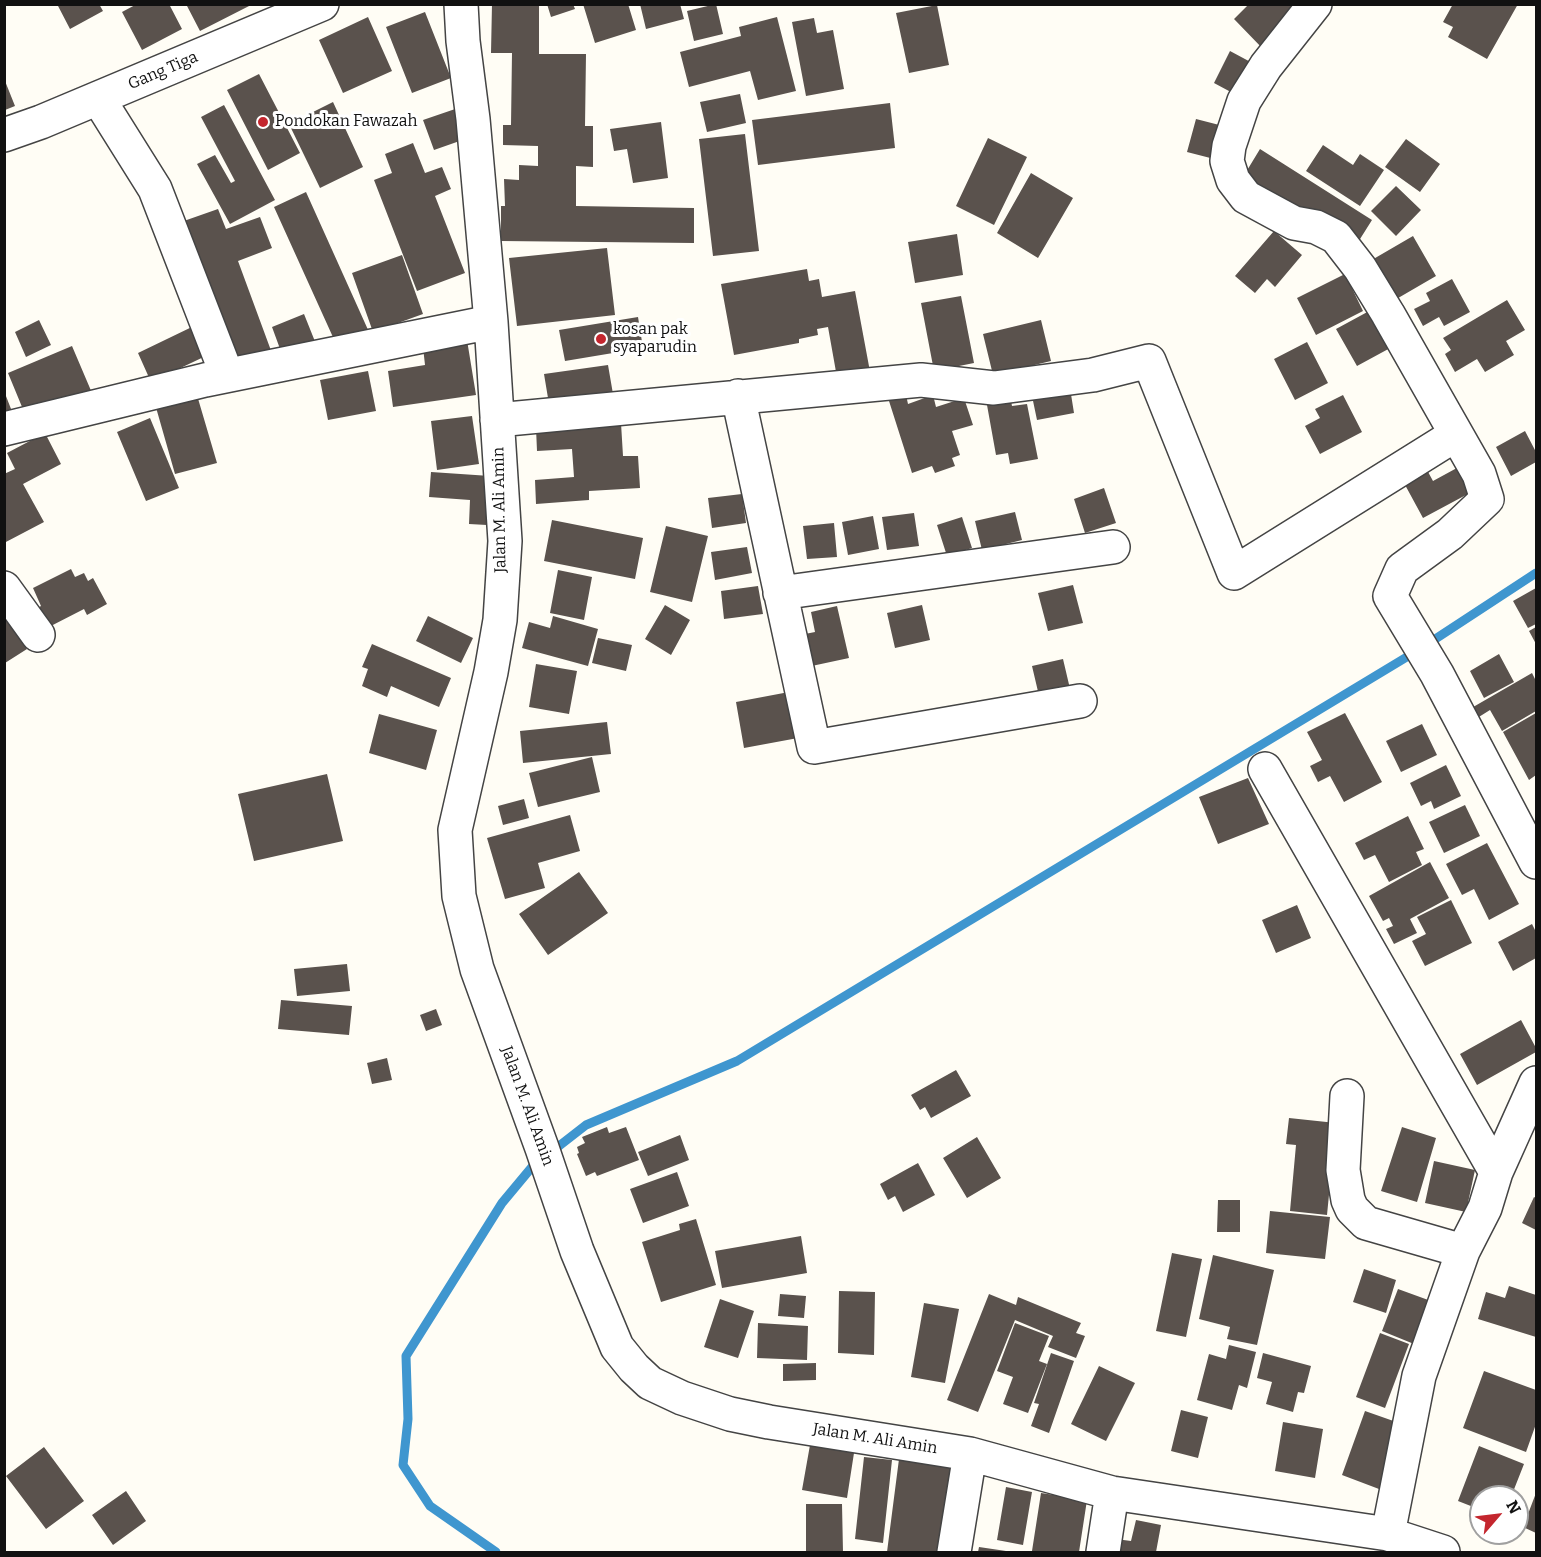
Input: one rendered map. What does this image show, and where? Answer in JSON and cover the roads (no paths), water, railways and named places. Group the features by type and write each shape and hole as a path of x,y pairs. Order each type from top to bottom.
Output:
{"street":[{"name":"Jalan M. Ali Amin","path":"461,4 491,322 505,541 500,620 491,672 455,830 459,896 477,969 577,1251 618,1347 634,1368 650,1383 682,1398 740,1416 970,1454 1112,1493 1388,1534 1443,1552"},
{"path":"1315,4 1266,66 1244,101 1229,146 1227,161 1233,180 1246,197 1294,223 1316,227 1336,237 1360,268 1388,314 1479,474 1487,499 1450,534 1402,569 1390,596 1437,674 1536,862"},
{"name":"Gang Tiga","path":"4,135 98,98 314,6"},
{"path":"98,98 155,189 227,375"},
{"path":"4,429 227,375 491,322"},
{"path":"497,420 921,380 994,388 1093,375 1149,361 1234,573 1455,435"},
{"path":"738,396 814,747 1080,701"},
{"path":"780,593 1113,548"},
{"path":"4,588 38,635"},
{"path":"1265,770 1496,1172"},
{"path":"1388,1534 1419,1376 1463,1251 1485,1208 1496,1172 1536,1083"},
{"path":"1347,1096 1343,1170 1348,1200 1352,1209 1366,1223 1463,1251"},
{"path":"954,1552 970,1454"},
{"path":"1103,1552 1112,1493"}],"waterway":[{"path":"496,1552 430,1506 403,1465 408,1419 406,1356 502,1203 532,1167 586,1125 737,1061 1420,649 1536,573"}],"place":[{"name":"Pondokan Fawazah","path":"263,122"},
{"name":"kosan pak syaparudin","path":"601,339"}]}
